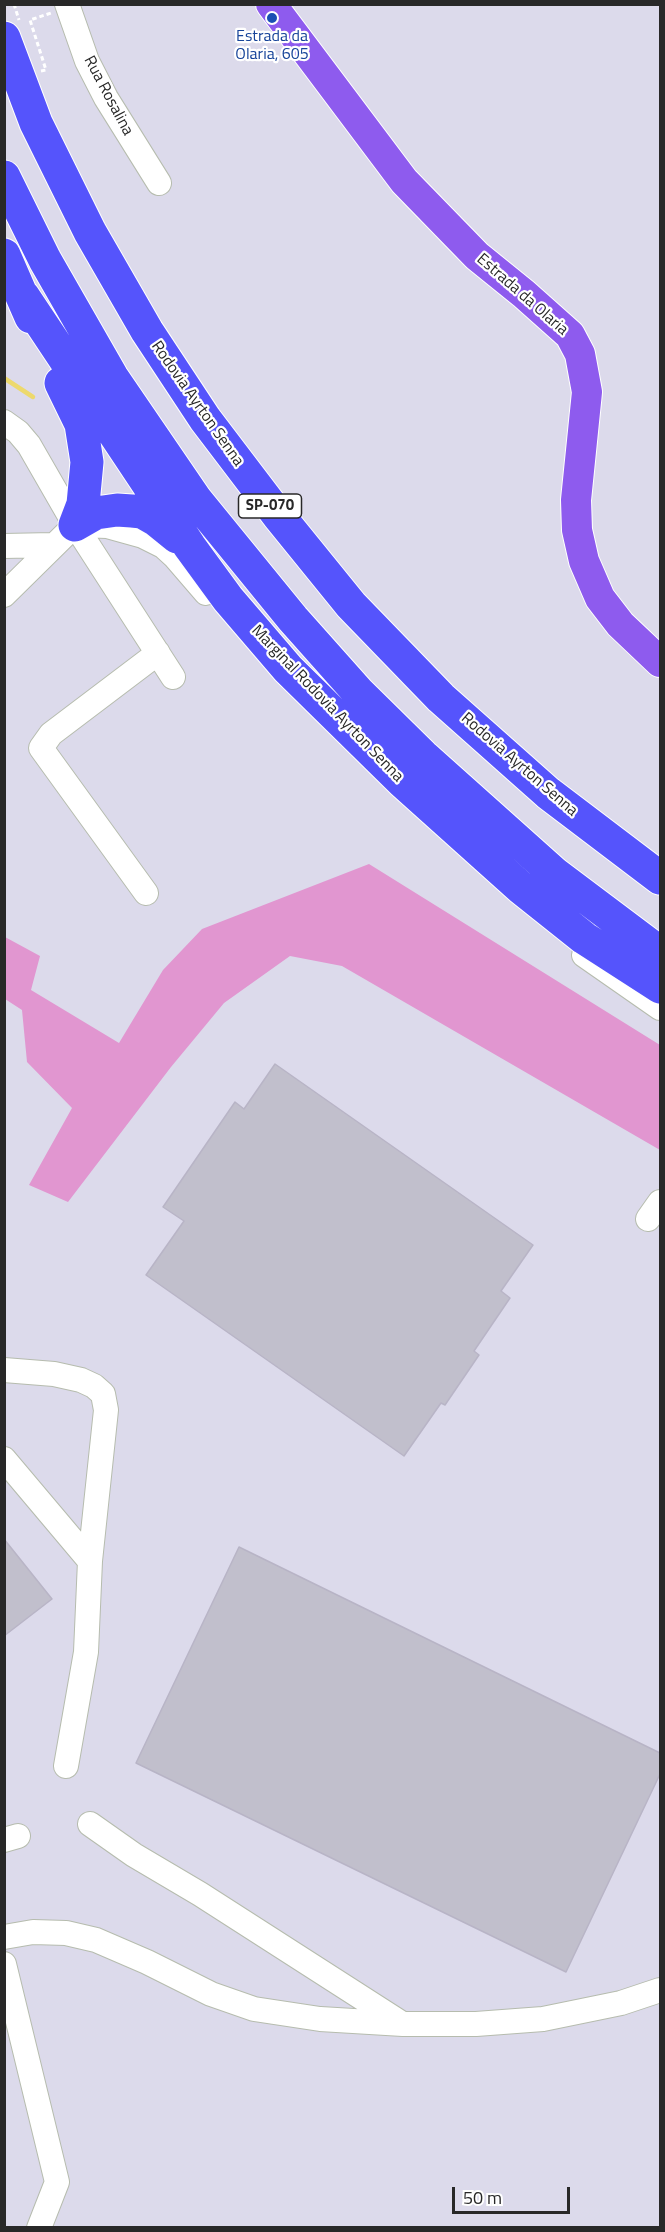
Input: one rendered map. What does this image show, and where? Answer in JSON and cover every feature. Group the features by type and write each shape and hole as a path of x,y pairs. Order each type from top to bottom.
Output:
{"highway":[{"name":"Rodovia Ayrton Senna","path":"13,32 36,123 90,232 147,330 205,419 278,515 351,605 441,698 548,793 660,878"},
{"name":"SP-070","path":"4,177 45,260 112,377 196,500 292,619 357,692 432,764 555,874 660,953"},
{"path":"4,255 35,328 73,406 84,437 87,462 83,504 64,535"},
{"name":"Marginal Rodovia Ayrton Senna","path":"23,296 190,547 228,599 274,652 403,782 520,887 584,938 660,987"},
{"path":"64,535 96,513 117,510 142,512 190,547"}],"main road":[{"name":"Estrada da Olaria","path":"272,4 404,181 477,256 570,335 580,354 587,392 576,500 577,530 584,561 600,598 620,624 660,662"}],"street":[{"name":"Rua Rosalina","path":"63,8 106,98 159,183"},
{"path":"4,422 18,432 29,445 64,535 158,653 174,677"},
{"name":"Marginal Rodovia Ayrton Senna","path":"4,546 107,526 143,536 163,546 175,557 268,668 328,730 513,901 606,972 660,1008"},
{"path":"4,595 64,535"},
{"path":"146,893 41,748 51,734 158,653"},
{"path":"4,1370 54,1374 81,1380 94,1386 103,1394 106,1410 90,1561 86,1652 66,1766"},
{"path":"4,1459 90,1561"},
{"path":"90,1824 134,1855 200,1894 403,2024"},
{"path":"4,1937 33,1932 66,1933 96,1940 211,1994 254,2009 320,2019 403,2024 476,2024 543,2019 621,2003 660,1990"},
{"path":"4,1964 57,2182 39,2228"}],"path":[{"path":"13,32 14,4"},
{"path":"39,72 46,70 30,20 63,8"}],"shaded area":[{"path":"369,864 660,1045 660,1150 342,966 290,956 224,1003 171,1067 68,1202 29,1185 72,1108 27,1062 22,1010 5,999 5,937 40,956 31,990 119,1043 163,970 202,929"}],"building":[{"path":"275,1064 533,1245 501,1291 510,1298 474,1351 479,1355 445,1405 441,1403 404,1456 146,1275 184,1221 163,1207 235,1102 244,1109"},
{"path":"4,1539 52,1599 4,1636"},
{"path":"239,1547 660,1753 660,1774 566,1972 136,1763"}],"waterway":[{"path":"4,378 33,397"}],"place":[{"name":"Estrada da Olaria, 605","path":"272,18"}]}
